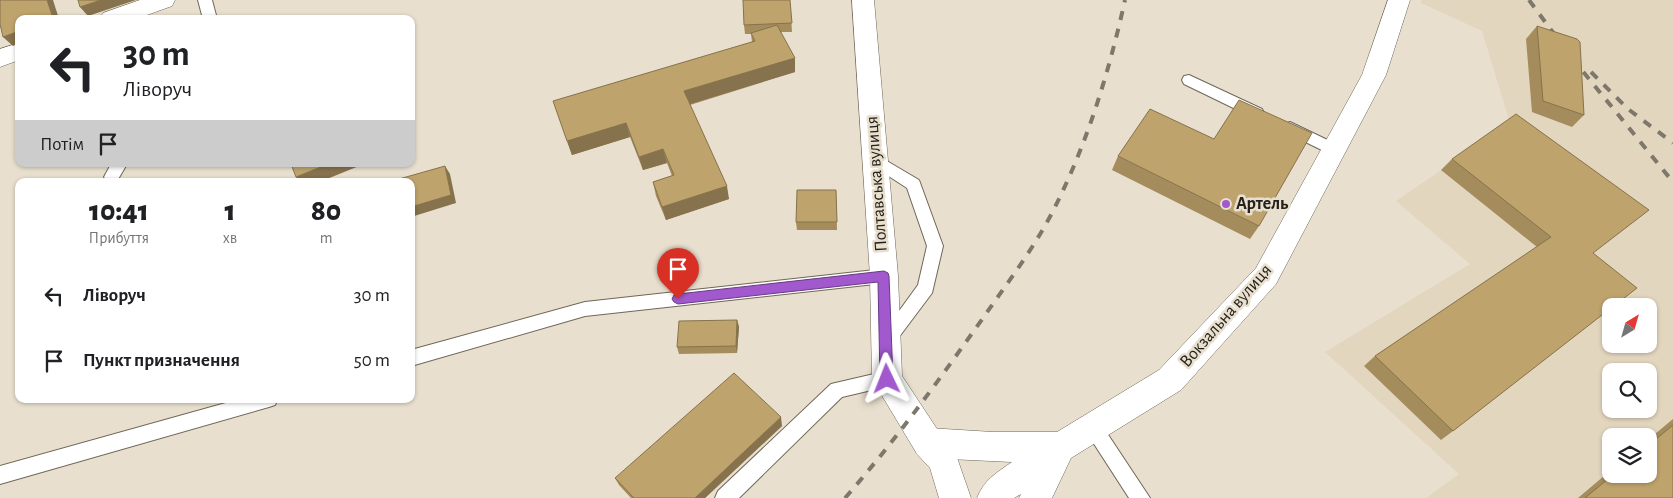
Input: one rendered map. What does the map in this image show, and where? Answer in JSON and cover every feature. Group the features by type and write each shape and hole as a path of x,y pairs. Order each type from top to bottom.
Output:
{"main road":[{"name":"Полтавська вулиця","path":"863,0 884,276 887,379"},
{"name":"Вокзальна вулиця","path":"993,498 1000,489 1061,447 1170,380 1266,276 1374,75 1399,0"},
{"path":"122,15 161,1"},
{"path":"0,58 15,52"},
{"path":"887,379 928,443 943,460 955,498"},
{"path":"928,443 993,447 1061,447 1035,498"}],"lane":[{"path":"205,0 209,15"},
{"path":"1188,80 1335,150"},
{"path":"875,160 914,184 935,246 926,288 886,342"},
{"path":"415,357 585,309 884,276"},
{"path":"725,498 837,390 887,379"},
{"path":"0,475 255,403"},
{"path":"1093,427 1140,498"}],"shaded area":[{"path":"1421,0 1673,0 1673,498 1426,498 1459,474 1325,352 1470,264 1396,201 1510,123 1482,31 1421,3"}],"building":[{"path":"0,0 47,0 52,15 15,15 15,32 3,37 0,24"},
{"path":"78,0 101,0 80,7"},
{"path":"743,0 790,0 792,23 744,25"},
{"path":"777,25 795,58 684,91 727,186 662,207 653,182 674,175 663,149 639,157 626,123 567,141 553,101 755,41 751,33"},
{"path":"1537,26 1577,39 1580,42 1584,115 1543,101"},
{"name":"Артель","path":"1239,100 1312,133 1259,226 1118,156 1150,109 1214,139"},
{"path":"1516,114 1649,210 1593,253 1637,288 1624,298 1602,298 1602,315 1453,431 1375,356 1551,237 1452,159"},
{"path":"445,166 451,195 415,206 415,178 403,178"},
{"path":"292,167 321,167 296,177"},
{"path":"797,190 836,190 837,222 796,222"},
{"path":"737,320 736,346 677,347 679,321"},
{"path":"734,373 781,417 695,498 634,498 615,478"},
{"path":"1673,425 1673,498 1585,498 1603,483 1657,483 1657,438"}],"railway":[{"path":"845,498 933,387 1021,264 1047,222 1078,157 1096,106 1105,80 1125,0"},
{"path":"1529,0 1560,42"},
{"path":"1572,58 1673,182"},
{"path":"1591,72 1628,109 1673,143"}],"place":[{"name":"Артель","path":"1226,204"}],"route":[{"path":"678,299 884,276 887,379"}]}
